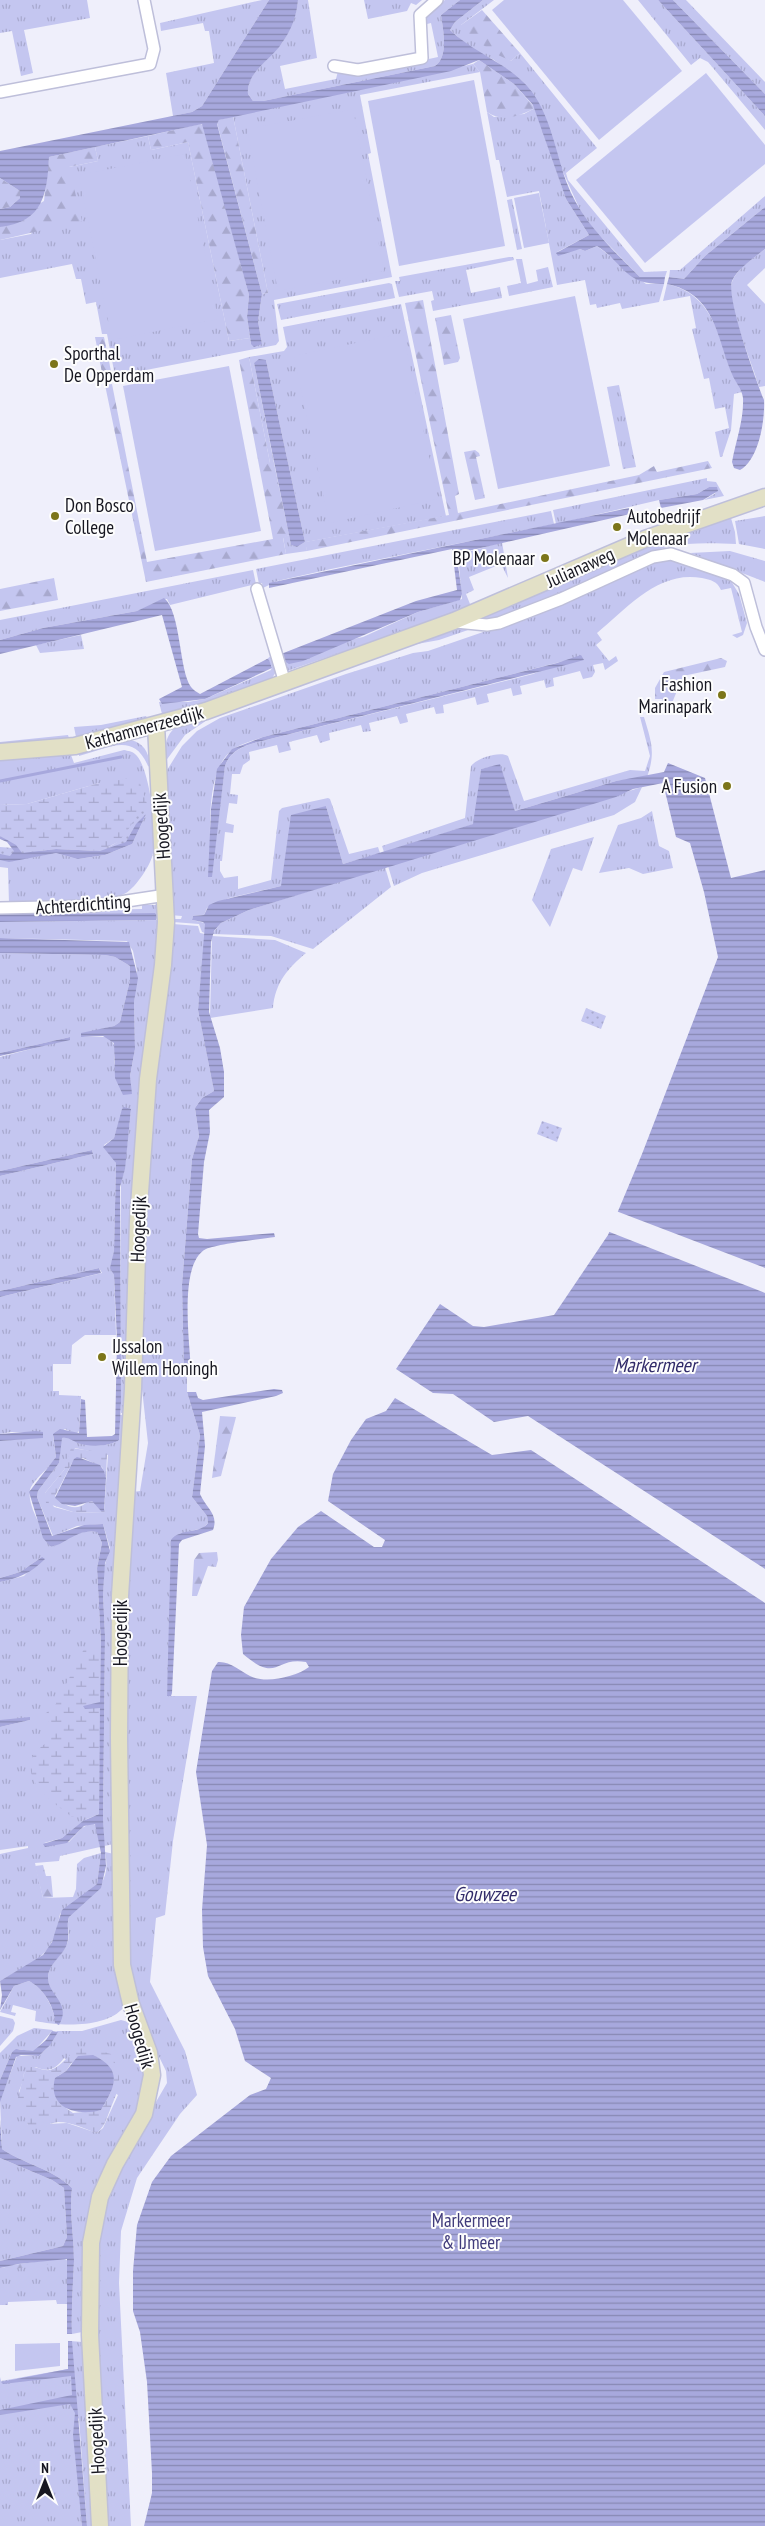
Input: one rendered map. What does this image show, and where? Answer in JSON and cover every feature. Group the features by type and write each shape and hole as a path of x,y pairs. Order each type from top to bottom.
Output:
{"street":[{"path":"0,92 150,64 154,48 144,0"},
{"path":"334,66 358,70 422,58 420,15 437,0"},
{"name":"Julianaweg","path":"454,621 645,538 765,497"},
{"path":"454,621 487,625 499,623 561,599 653,557 670,554 730,574 746,587 756,627 765,650"},
{"path":"257,589 284,683"},
{"name":"Kathammerzeedijk","path":"0,752 75,746 156,726 284,683 454,621"},
{"name":"Hoogedijk","path":"100,2526 90,2335 91,2243 100,2197 114,2164 144,2114 152,2075 149,2053 127,1988 121,1950 120,1605 133,1389 142,1138 163,965 166,895 156,726"},
{"name":"Achterdichting","path":"0,908 94,906 166,895"}],"green space":[{"path":"0,0 87,0 90,18 24,30 33,73 21,76 12,31 0,33"},
{"path":"269,0 202,106 192,112 173,116 166,73 214,63 209,31 205,31 203,23 161,31 160,23"},
{"path":"298,0 308,0 317,58 280,66 285,89 336,79 338,71 360,74 438,57 431,23 423,25 425,15 445,0 460,0 441,15 444,49 439,62 435,66 263,101 253,101 248,94 248,86 251,79 285,38 295,17"},
{"path":"364,0 422,0 416,5 411,3 407,11 368,19"},
{"path":"483,0 494,0 461,25 511,61 520,53 597,148 566,173 568,180 644,272 667,271 665,277 640,277 596,232 581,212 522,81 494,60 472,49 450,30 455,22"},
{"path":"504,0 623,0 682,71 599,140 492,10"},
{"path":"638,0 658,0 765,116 765,130 708,62 700,58 691,65"},
{"path":"673,0 686,0 765,82 765,94"},
{"path":"482,10 520,53 511,61 498,55 459,29 461,25"},
{"path":"479,60 514,84 535,108 517,116 505,118 487,112 480,72 473,64"},
{"path":"473,64 480,72 360,95 371,153 368,154 392,277 274,300 279,341 276,345 115,376 107,334 102,334 96,302 86,304 81,279 76,279 72,264 0,278 0,240 31,234 69,167 98,161 95,147 148,136 151,150 188,142 229,341 250,338 251,344 262,344 258,321 262,294 268,293 233,116"},
{"path":"706,73 765,145 765,164 645,263 576,180"},
{"path":"474,80 505,246 399,266 368,101"},
{"path":"535,108 566,199 589,235 557,252 580,249 585,251 597,246 646,284 664,284 659,302 622,309 620,303 597,308 596,304 590,305 585,280 557,285 539,191 507,197 499,160 496,160 487,112 494,117 524,114"},
{"path":"353,109 384,271 278,291 247,129"},
{"path":"233,116 268,293 262,294 217,123 219,120"},
{"path":"200,124 204,125 249,295 247,317 250,338 229,341 188,142 151,150 148,136"},
{"path":"95,147 98,161 69,167 82,221 0,240 0,227 44,201 49,157"},
{"path":"185,154 218,319 112,340 79,175"},
{"path":"0,178 20,191 20,198 10,207 0,209"},
{"path":"539,193 549,243 524,248 514,198"},
{"path":"765,196 765,207 705,256 684,279 669,277 670,270 680,270"},
{"path":"512,199 522,249 517,250 507,200"},
{"path":"765,249 765,268 747,285 765,304 765,386 759,387 736,318 731,291 732,282 738,272"},
{"path":"513,257 514,260 466,270 471,293 500,287 502,298 433,311 431,301 434,300 432,291 399,297 395,281 400,281 399,277"},
{"path":"516,259 522,259 527,284 538,281 536,270 548,267 553,287 509,296 507,286 521,283"},
{"path":"392,284 395,298 281,320 277,304"},
{"path":"667,284 685,290 698,300 708,313 716,327 742,392 734,394 731,430 722,457 720,457 715,432 729,428 725,407 715,409 709,378 704,379 692,329 696,328 690,296 663,301"},
{"path":"575,296 610,466 498,489 463,319"},
{"path":"423,300 459,494 455,496 458,513 639,475 654,466 657,472 708,461 712,468 307,551 305,542 449,515 405,303"},
{"path":"401,304 446,516 306,542 307,551 286,554 283,537 289,535 291,545 297,547 305,542 266,360 254,363 274,463 270,463 249,357 284,351 287,347 283,327"},
{"path":"451,315 460,358 458,362 444,365 435,318"},
{"path":"403,333 438,499 329,523 294,356"},
{"path":"95,337 104,337 112,376 103,378"},
{"path":"249,357 270,463 274,463 289,535 283,538 286,554 146,582 105,385 112,384 147,562 273,539 239,360"},
{"path":"229,366 261,531 155,551 123,386"},
{"path":"619,385 636,467 623,469 607,387"},
{"path":"475,450 480,456 476,457 485,498 475,500 464,452"},
{"path":"707,478 707,481 716,482 724,496 704,500 716,493 709,487 697,494 659,500 556,524 553,510"},
{"path":"551,511 554,524 331,569 277,581 263,588 262,583 259,584 256,569"},
{"path":"765,516 765,549 739,544 735,521"},
{"path":"731,518 736,544 710,543 667,547 626,564 569,592 514,614 492,620 478,618 652,542 715,521"},
{"path":"502,542 508,578 501,564 469,577 474,590 466,594 470,604 468,609 287,671 281,654 363,637 418,612 462,599 458,555"},
{"path":"730,551 765,561 765,582 690,553"},
{"path":"668,558 731,581 739,594 747,623 743,635 737,638 732,635 742,632 731,588 721,590 716,583 702,578 686,577 672,580 658,585 645,593 597,633 602,640 596,645 609,661 616,656 618,661 605,670 603,663 593,665 595,672 592,677 583,679 580,671 553,678 554,686 546,688 544,680 520,686 522,694 513,696 511,688 487,694 489,702 477,705 475,697 443,705 444,713 436,714 434,707 406,714 408,722 400,724 397,716 369,723 371,731 363,732 361,725 329,733 330,740 320,743 317,735 289,742 291,750 279,753 277,745 249,752 250,760 243,765 240,774 232,774 230,794 238,795 237,804 229,803 226,823 234,825 233,833 225,832 222,861 220,861 220,871 224,878 238,876 238,889 271,880 279,811 282,808 328,798 330,799 349,854 378,847 380,853 343,864 326,806 281,886 229,898 207,908 204,915 193,916 192,920 205,923 205,933 202,932 199,924 173,922 170,919 181,919 182,916 170,915 164,775 182,746 197,731 220,718 346,674 413,653 428,651 530,616 652,562","holes":["564,661 533,674 258,742 238,750 230,756 225,766 211,878 210,810 212,792 222,762 234,749 263,737"]},
{"path":"253,570 256,584 170,605 167,599 155,602 137,611 43,628 0,640 0,620"},
{"path":"54,578 58,600 0,611 0,589"},
{"path":"461,626 471,629 439,640 406,646"},
{"path":"81,635 84,649 40,653 36,645"},
{"path":"272,655 276,672 270,681 229,697 162,714 159,702 188,702 205,699 271,670 272,667 267,659"},
{"path":"721,658 727,661 725,667 683,676 670,708 665,709 662,699 655,699 655,688 664,672"},
{"path":"216,714 185,735 165,762 167,739 171,732 184,723"},
{"path":"146,716 148,719 76,737 74,727 101,725"},
{"path":"640,717 644,717 652,747 647,777 616,781 515,811 500,765 481,769 474,824 384,852 382,846 465,818 471,766 478,760 489,756 500,754 508,756 524,801 630,770 645,771 650,756"},
{"path":"68,735 69,738 0,745 0,742"},
{"path":"131,740 143,747 149,757 150,767 142,755 135,749 127,746 119,745 79,756 79,754 116,742"},
{"path":"124,750 134,753 145,772 153,816 153,853 138,881 126,893 101,900 69,903 9,904 8,868 0,867 0,860 21,859 56,853 78,859 105,855 132,844 146,814 99,783 27,804 0,805 0,759 71,755 74,763"},
{"path":"138,777 147,804 146,814 130,836 100,851 56,849 22,853 0,836 0,805 27,804 99,783"},
{"path":"642,787 635,802 614,815 422,873 394,886 388,866"},
{"path":"143,809 146,810 146,814 132,844 77,859 56,853 9,862 0,860 0,847 78,852 93,851 107,847 121,838"},
{"path":"652,811 659,846 669,851 673,868 643,874 629,868 599,873 618,825 641,818"},
{"path":"594,837 582,871 573,868 550,927 532,900 551,849"},
{"path":"385,867 391,887 313,949 271,936 212,934 221,923 249,910"},
{"path":"142,905 158,905 158,915 155,913 0,914 0,912 142,909"},
{"path":"160,920 128,1363 120,1363 121,1181 124,1172 131,1110 120,1119 114,1138 104,1145 116,1163 112,1266 116,1335 85,1335 72,1345 71,1364 53,1364 53,1391 59,1391 59,1395 81,1396 79,1431 76,1434 65,1429 53,1436 56,1457 31,1487 30,1493 30,1501 36,1518 54,1546 74,1535 91,1531 97,1532 102,1543 97,1568 101,1644 99,1814 87,1819 62,1838 44,1843 69,1842 82,1828 91,1823 96,1825 100,1847 60,1856 59,1861 35,1863 43,1898 73,1897 76,1889 77,1864 84,1858 101,1853 97,1884 60,1914 56,1933 48,1949 36,1961 0,1981 0,1854 28,1848 28,1846 0,1850 0,1727 30,1720 0,1720 0,1582 24,1576 42,1557 20,1572 0,1578 0,1441 43,1437 43,1432 0,1434 0,1297 102,1273 99,1268 0,1291 0,1176 93,1154 92,1150 0,1171 0,1057 70,1039 70,1037 0,1053 0,953 105,955 115,957 130,966 130,980 120,1022 114,1026 81,1034 84,1037 107,1037 111,1040 115,1047 115,1066 131,1094 130,1076 135,1049 134,1002 137,971 133,951 127,941 0,938 0,922"},
{"path":"173,924 198,926 200,933 205,934 198,1010 214,1091 202,1098 195,1108 199,1136 192,1159 182,1285 184,1372 187,1373 187,1392 200,1435 192,1497 207,1516 208,1523 203,1528 179,1534 167,1696 197,1696 173,1841 165,1915 156,1918 150,1982 185,2051 197,2095 180,2114 137,2178 121,2231 119,2283 131,2526 107,2526 94,2286 102,2205 146,2119 167,2083 166,2071 147,2032 130,1981 124,1709 132,1492 140,1491 148,1443 140,1371 144,1187"},
{"path":"212,936 275,940 306,953 284,977 276,991 273,1008 210,1018"},
{"path":"586,1008 606,1016 601,1029 581,1021"},
{"path":"542,1121 562,1128 557,1142 537,1134"},
{"path":"120,1367 127,1367 125,1413 121,1413"},
{"path":"120,1415 125,1415 114,1844 104,1846 105,1636 103,1594 104,1568 110,1548 103,1524 77,1526 53,1536 37,1497 38,1491 59,1463 61,1438 95,1445 110,1444 119,1440","holes":["75,1448 108,1455 104,1513 73,1512 54,1507 45,1493 64,1470"]},
{"path":"220,1416 236,1417 221,1476 212,1478"},
{"path":"71,1448 107,1453 106,1478 102,1467 83,1458 72,1463 55,1496 63,1503 74,1507 92,1501 105,1510 104,1513 73,1512 46,1503 45,1493 64,1470"},
{"path":"217,1552 218,1560 216,1567 208,1566 197,1596 192,1596 194,1560 199,1553"},
{"path":"101,1644 100,1702 83,1705 100,1708 99,1811 89,1811 72,1817 42,1792 32,1775 31,1766 33,1756 52,1737 56,1730 54,1723 45,1721 45,1714 56,1704 86,1645"},
{"path":"105,1852 114,1854 124,2007 106,2019 82,2024 59,2024 61,2009 60,2003 49,1985 50,1968 67,1944 69,1917 102,1883 106,1865"},
{"path":"43,1865 46,1876 51,1876 53,1897 43,1898 35,1866"},
{"path":"29,1981 44,1993 53,2012 56,2024 35,2021 36,2011 13,2005 11,2012 16,2013 15,2016 0,2012 14,1986"},
{"path":"0,2016 13,2019 15,2023 13,2031 0,2046"},
{"path":"121,2020 132,2023 145,2069 142,2103 110,2162 82,2332 72,2334 74,2261 72,2188 56,2176 2,2149 0,2100 17,2056 39,2056 46,2049 57,2031 82,2031","holes":["64,2058 118,2095 103,2128 97,2133 67,2123 28,2125 19,2091 24,2073 36,2067 44,2070 51,2069"]},
{"path":"34,2028 53,2030 33,2052 19,2049 12,2052 0,2080 0,2053 17,2036"},
{"path":"86,2047 111,2054 118,2071 118,2088 102,2128 97,2133 63,2122 36,2128 28,2125 18,2098 25,2070 31,2067 45,2070 55,2068 80,2048","holes":["93,2055 103,2060 113,2072 114,2079 113,2086 101,2110 73,2113 66,2108 58,2076 66,2071 74,2059"]},
{"path":"0,2158 52,2180 64,2188 67,2237 63,2246 0,2261"},
{"path":"63,2258 68,2261 67,2304 57,2304 56,2300 8,2302 8,2305 0,2305 0,2268"},
{"path":"49,2260 50,2264 6,2270 5,2266"},
{"path":"70,2341 83,2342 95,2526 87,2526 79,2419 75,2414 82,2526 0,2526 0,2377 1,2381 68,2369"},
{"path":"60,2343 60,2366 15,2371 15,2344"}],"water":[{"path":"269,0 298,0 291,28 278,49 255,72 251,79 248,86 248,94 253,101 263,101 435,66 439,62 444,49 441,15 460,0 483,0 455,22 450,30 470,46 514,74 532,92 544,112 566,181 579,208 597,233 640,277 665,277 664,284 641,281 633,277 597,246 585,251 580,249 558,256 556,253 589,235 566,199 533,105 514,84 479,60 451,71 219,120 217,124 262,294 258,321 262,344 254,347 251,344 247,317 249,295 202,124 49,157 47,182 40,204 26,219 15,224 0,227 0,209 10,207 20,198 20,191 0,178 0,151 192,112 202,106"},
{"path":"658,0 673,0 765,94 765,116"},
{"path":"765,207 765,249 735,276 732,281 731,290 737,321 764,400 760,439 752,458 740,470 734,468 732,462 742,414 743,398 732,374 712,318 695,297 683,289 667,284 669,277 684,279 705,256"},
{"path":"259,359 266,360 305,542 297,547 291,545 254,363"},
{"path":"709,487 717,487 718,491 703,500 661,508 659,500 697,494"},
{"path":"629,508 630,514 459,553 457,558 462,594 460,600 418,612 303,661 289,664 284,661 281,654 416,601 457,590 452,549 269,588 269,583"},
{"path":"164,598 170,605 174,615 187,679 196,692 200,694 267,659 272,668 205,699 162,704 159,699 182,687 162,615 0,654 0,640 43,628 137,611"},
{"path":"581,655 584,660 258,742 238,750 230,756 225,766 212,877 208,877 211,809 217,769 232,749 263,737 557,663"},
{"name":"Markermeer","path":"668,763 705,778 731,878 765,870 765,1569 528,1416 494,1422 453,1394 433,1393 396,1369 440,1304 473,1326 484,1327 554,1315 608,1235 642,1154 718,957 704,892 690,843 676,837 663,783 633,789 616,797 249,910 221,923 214,931 211,942 209,1012 220,1048 224,1072 224,1097 209,1110 210,1132 204,1162 198,1234 199,1238 207,1239 274,1233 275,1237 212,1247 206,1249 197,1257 192,1270 188,1305 191,1371 184,1372 182,1285 192,1159 199,1136 195,1108 202,1098 214,1091 198,1010 205,924 192,920 193,916 204,915 209,905 218,901 281,886 291,815 326,806 343,864 473,824 481,769 500,764 515,811 616,781 664,772"},
{"path":"146,814 132,844 105,855 78,859 56,853 9,862 0,860 0,854 10,856 14,851 7,842 0,839 0,836 16,845 22,853 56,849 100,851 126,842 136,824"},
{"path":"155,913 158,915 156,920 0,922 0,914"},
{"path":"0,938 129,942 138,978 134,1002 135,1049 130,1076 132,1094 123,1095 115,1078 114,1043 103,1036 81,1037 81,1033 114,1026 120,1022 130,980 130,966 115,957 105,955 0,953"},
{"path":"70,1037 70,1040 0,1056 0,1053"},
{"path":"124,1107 131,1109 125,1169 120,1187 121,1402 119,1440 110,1444 93,1446 62,1438 59,1463 38,1491 37,1497 52,1536 84,1525 103,1524 110,1551 105,1563 103,1594 105,1636 103,1819 106,1866 101,1888 69,1917 67,1944 50,1968 49,1984 63,2011 59,2025 55,2023 53,2011 43,1993 29,1981 14,1986 0,2010 2,1995 0,1981 43,1955 52,1942 62,1910 97,1884 101,1853 95,1824 84,1826 67,1843 45,1847 43,1844 62,1838 83,1821 99,1814 100,1708 85,1709 83,1706 100,1702 101,1644 97,1568 102,1543 97,1532 89,1532 76,1535 55,1546 50,1546 43,1538 29,1492 56,1457 53,1434 60,1429 79,1433 81,1399 85,1400 87,1437 112,1436 115,1434 117,1340 114,1275 110,1268 114,1251 116,1163 103,1147 114,1138"},
{"path":"92,1150 93,1154 0,1176 0,1171"},
{"path":"99,1268 101,1273 0,1297 0,1291"},
{"path":"274,1389 282,1390 283,1393 202,1412 205,1446 200,1494 213,1515 214,1524 213,1530 182,1540 179,1544 172,1693 171,1696 167,1696 171,1540 179,1534 200,1529 208,1523 207,1516 192,1497 200,1435 187,1392 196,1392 198,1398 203,1400"},
{"name":"Gouwzee","path":"395,1398 492,1455 531,1450 765,1603 765,2526 144,2526 152,2493 152,2473 147,2382 140,2332 133,2311 133,2271 137,2225 152,2182 171,2156 250,2095 266,2089 271,2078 245,2061 235,2029 208,1976 203,1947 202,1910 207,1845 196,1772 212,1671 218,1662 222,1662 250,1676 272,1679 296,1674 309,1667 306,1662 296,1661 276,1667 263,1667 254,1663 243,1654 241,1635 244,1607 271,1559 298,1527 321,1511 374,1547 382,1547 385,1540 328,1501 333,1474 351,1440 366,1419 386,1411"},
{"path":"43,1432 43,1438 0,1441 0,1434"},
{"path":"77,1457 100,1465 104,1471 106,1478 104,1511 101,1511 92,1501 75,1506 62,1504 55,1498 74,1459"},
{"path":"42,1557 45,1559 30,1571 19,1577 0,1582 0,1578 20,1572"},
{"path":"30,1717 30,1720 0,1727 0,1720"},
{"path":"52,2031 58,2032 50,2045 39,2056 21,2055 16,2057 0,2102 0,2080 12,2052 16,2049 33,2051 46,2040"},
{"path":"93,2055 103,2060 113,2072 113,2086 106,2101 101,2110 92,2112 74,2111 66,2108 55,2097 55,2078 66,2071 78,2056"},
{"path":"0,2119 2,2149 56,2176 72,2188 74,2261 72,2334 67,2334 67,2259 18,2264 0,2268 0,2261 63,2246 67,2237 64,2188 52,2180 0,2158"},
{"path":"68,2341 72,2341 87,2526 82,2526 73,2435 75,2413 70,2404 0,2415 0,2410 72,2395 71,2376 3,2384 1,2382 68,2369"}],"pier":[{"path":"616,1211 765,1268 765,1293 607,1231"}],"waterway":[{"path":"0,781 121,757"}],"place":[{"name":"Sporthal De Opperdam","path":"54,364"},
{"name":"Don Bosco College","path":"55,516"},
{"name":"Autobedrijf Molenaar","path":"617,527"},
{"name":"BP Molenaar","path":"545,558"},
{"name":"Fashion Marinapark","path":"722,695"},
{"name":"A Fusion","path":"727,786"},
{"name":"IJssalon Willem Honingh","path":"102,1357"}],"park label":[{"name":"Markermeer & IJmeer","path":"471,2231"}]}
